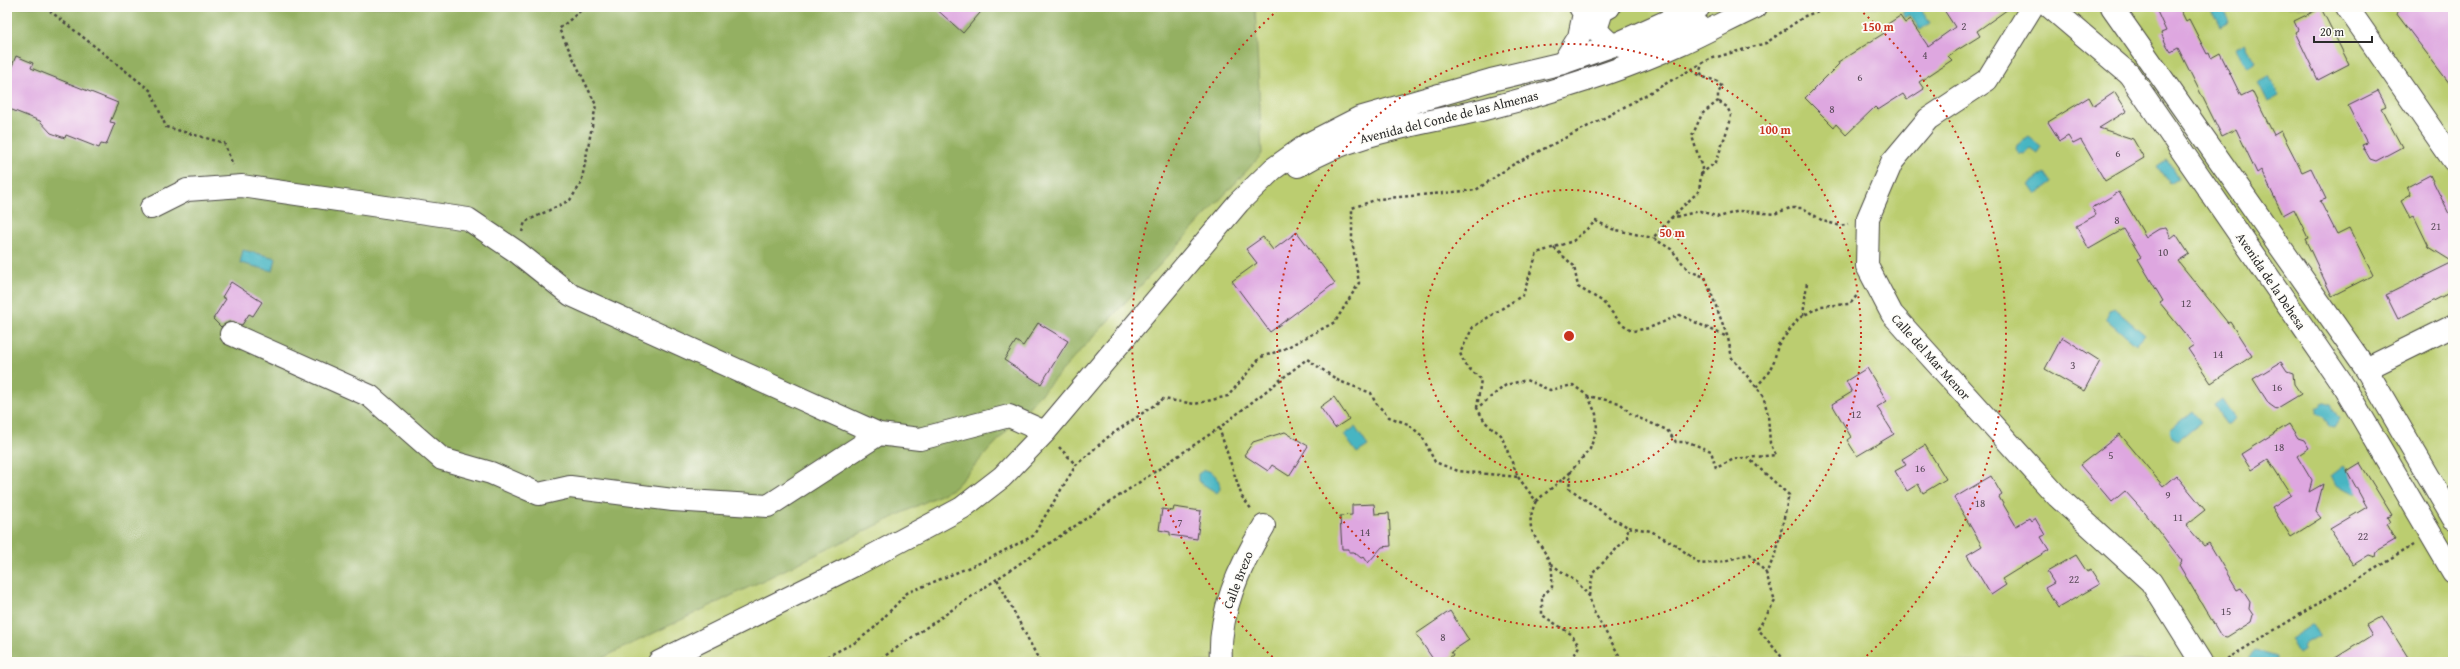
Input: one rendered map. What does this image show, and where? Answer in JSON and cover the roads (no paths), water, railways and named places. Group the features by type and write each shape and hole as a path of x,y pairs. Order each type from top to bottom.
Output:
{"street":[{"path":"1564,63 1579,37 1587,17 1609,7"},
{"name":"Avenida del Conde de las Almenas","path":"1239,202 1273,169 1308,144 1359,118 1491,80 1564,63 1614,45 1699,7"},
{"path":"1587,17 1614,45 1643,47 1746,7"},
{"name":"Avenida del Conde de las Almenas","path":"1239,202 1311,158 1364,137 1496,107 1580,83 1679,45 1756,7"},
{"name":"Calle del Mar Menor","path":"2032,7 1987,80 1928,120 1892,162 1868,218 1866,266 1892,314 2058,496 2151,582 2201,662"},
{"name":"Avenida de la Dehesa","path":"2112,7 2366,369 2453,518"},
{"path":"2347,7 2453,160"},
{"name":"Avenida de la Dehesa","path":"2059,9 2130,74 2345,388 2453,572"},
{"path":"151,208 187,190 242,186 468,220 516,252 571,295 879,434 920,439 1009,416 1045,432"},
{"path":"659,662 859,563 962,508 1002,477 1045,432 1239,202"},
{"path":"2366,369 2453,326"},
{"path":"231,334 370,396 442,459 491,473 539,494 570,487 673,500 768,506 879,434"},
{"name":"Calle Brezo","path":"1221,662 1226,606 1245,557 1264,526"}],"water":[{"path":"1911,7 1919,7 1930,23 1920,30 1910,15 1905,18 1902,13"},
{"path":"2206,7 2222,7 2229,22 2220,27 2210,8 2207,9"},
{"path":"2245,43 2256,62 2247,68 2236,48"},
{"path":"2269,76 2279,96 2268,102 2258,82"},
{"path":"2029,137 2041,146 2037,154 2030,149 2024,154 2019,153 2016,149 2017,145"},
{"path":"2167,160 2178,179 2170,184 2158,166"},
{"path":"2045,173 2052,183 2036,194 2029,184"},
{"path":"243,250 276,258 273,271 240,263"},
{"path":"2115,309 2145,335 2136,345 2106,319 2109,311"},
{"path":"2222,399 2235,419 2231,424 2226,424 2214,405"},
{"path":"2324,402 2331,405 2339,419 2334,427 2329,426 2325,418 2317,413 2317,407"},
{"path":"2192,411 2201,422 2178,440 2172,437 2170,430"},
{"path":"1355,427 1368,446 1357,453 1344,435"},
{"path":"2343,466 2359,490 2355,493 2336,485 2331,475"},
{"path":"1204,470 1211,472 1218,479 1220,489 1217,493 1198,481 1198,474"},
{"path":"2313,624 2320,636 2303,646 2304,649 2298,653 2290,639"},
{"path":"2255,650 2276,656 2276,662 2247,662"}]}
